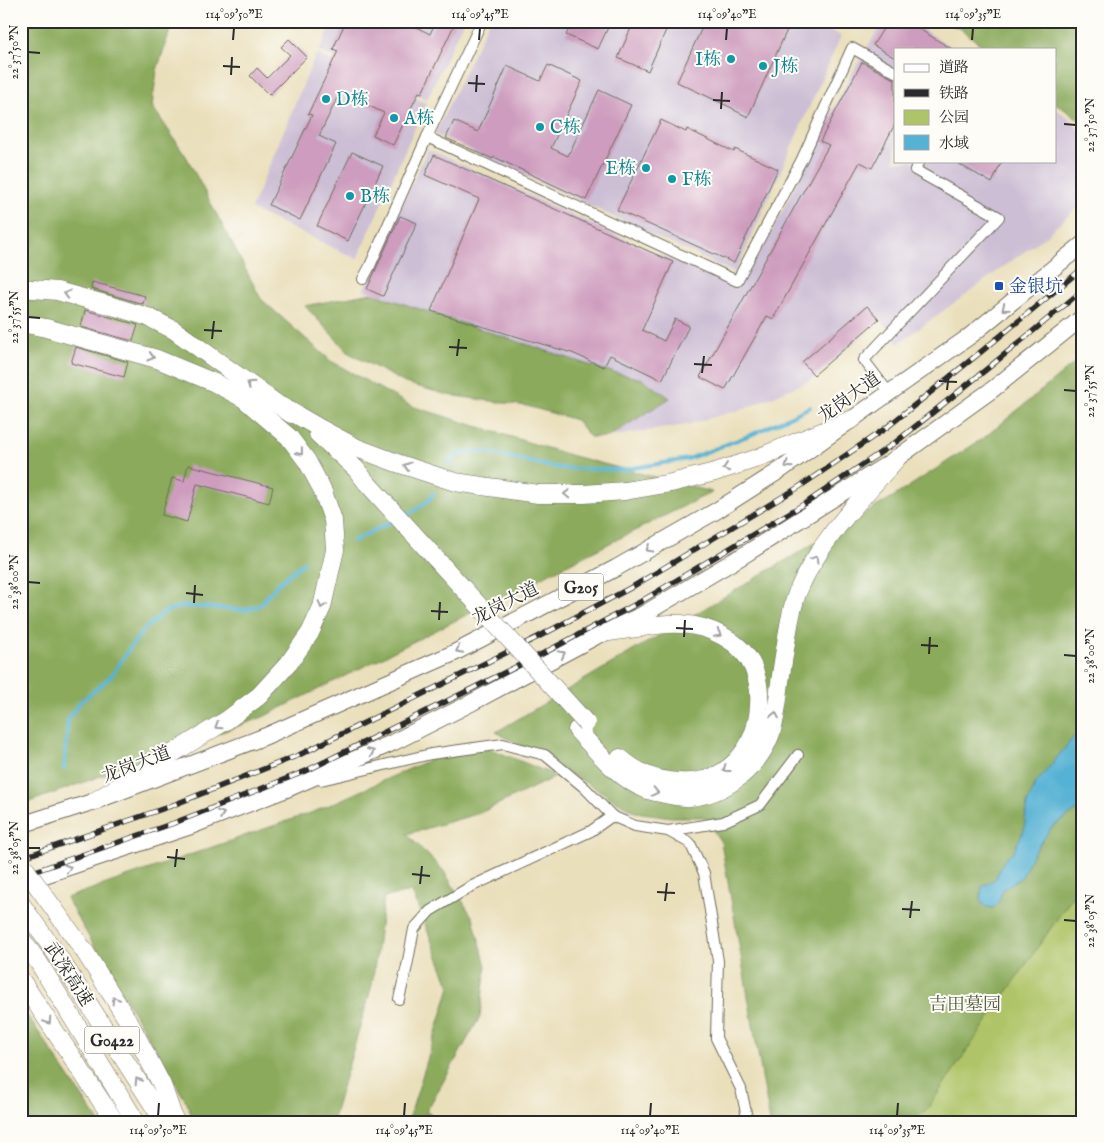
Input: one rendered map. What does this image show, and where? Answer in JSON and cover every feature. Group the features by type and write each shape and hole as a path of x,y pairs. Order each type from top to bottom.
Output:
{"highway":[{"name":"龙岗大道","path":"21,825 95,802 266,736 454,653 616,568 716,511 782,469 970,336 1083,244"},
{"path":"21,288 57,291 112,306 148,317 174,330 314,431 356,470 363,487"},
{"path":"21,883 188,827 288,788 392,742 642,614 744,555 897,458 993,389 1083,316"},
{"path":"21,322 157,359 215,383 271,413 302,434 363,487 582,727 605,760 624,777 646,790 667,794 689,797 711,793 730,784 746,771 762,753 770,735 775,716 791,614 804,577 830,536 897,458"},
{"path":"95,802 227,720 258,696 289,663 310,633 322,607 335,550 333,520 322,489 307,461 289,437 243,398"},
{"path":"283,407 357,448 398,463 455,482 538,494 584,494 625,491 672,483 755,459 853,419"},
{"path":"582,727 633,768 651,777 669,781 690,782 707,780 724,772 738,760 749,745 759,713 758,682 753,667 745,654 732,642 717,633 681,624 665,624 602,633"},
{"path":"21,863 85,952 134,1033 162,1085 175,1122"},
{"name":"武深高速","path":"21,904 60,959 164,1122"},
{"name":"武深高速","path":"21,939 39,962 136,1122"},
{"path":"21,980 115,1122"}],"street":[{"path":"363,279 482,21"},
{"path":"427,137 737,281 802,159 852,48 894,71"},
{"path":"889,393 864,360 999,217 915,170 919,162"},
{"path":"288,788 431,754 503,744 545,755 585,788 612,816 635,826 668,831 723,822 760,805 798,755"},
{"path":"399,999 414,929 430,911 470,887 591,831 612,816"},
{"path":"668,831 690,843 704,873 718,960 716,1038 741,1089 748,1122"}],"shaded area":[{"path":"333,21 463,21 427,99 319,51"},
{"path":"489,21 811,21 841,36 735,273 435,134"},
{"path":"883,21 909,21 953,48 894,48 894,162 1056,162 1056,110 1068,117 1083,135 1083,202 1046,236 898,344 881,319 813,379 746,408 686,425 608,437 670,398 642,379 604,370 363,290 428,149 736,289 770,235 852,73"},
{"path":"316,54 426,103 357,259 251,209"}],"green space":[{"path":"21,21 173,21 157,70 152,106 186,156 261,299 331,361 411,406 573,456 712,492 263,717 21,805"},
{"path":"942,21 1083,21 1083,122 1056,104 1056,48 985,48 961,29"},
{"path":"371,293 604,370 642,379 670,398 608,437 590,437 576,420 527,406 448,395 405,383 349,353 305,306"},
{"path":"1083,356 1083,881 927,1109 911,1122 770,1122 721,842 704,817 671,817 635,812 496,732 896,495 985,437"},
{"name":"吉田墓园","path":"1083,713 1083,1122 835,1122"},
{"path":"471,741 557,776 480,813 407,834 443,870 473,918 486,966 480,1017 426,1112 451,1122 408,1122 450,987 412,892 384,897 372,985 332,1122 194,1122 187,1103 66,898 316,811"},
{"path":"21,1006 99,1122 21,1122"}],"water":[{"path":"1083,726 1083,806 1052,827 1032,855 1022,877 1003,889 998,903 993,908 986,907 980,900 982,887 995,879 1004,860 1013,852 1024,830 1027,804 1036,783"}],"building":[{"path":"346,21 404,21 430,34 436,21 456,21 422,93 419,92 393,145 373,135 384,113 340,92 319,136 336,144 300,220 269,205 312,115 308,114 338,51 333,49"},
{"path":"573,21 611,21 598,49 566,35"},
{"path":"634,21 670,21 648,71 618,58"},
{"path":"705,21 791,21 748,117 677,82"},
{"path":"888,21 906,21 950,48 894,48 894,57 873,45"},
{"path":"289,39 307,57 269,95 250,76 257,68 267,78 290,55 281,47"},
{"path":"862,62 894,79 894,126 872,168 860,162 773,319 767,316 725,390 700,377 829,145 820,141"},
{"name":"C栋","path":"548,65 582,81 551,148 568,156 599,90 631,105 586,200 494,157 493,159 446,138 454,121 478,132 507,66 540,81"},
{"path":"661,120 686,132 687,129 734,152 735,149 778,169 734,263 617,210"},
{"name":"B栋","path":"352,152 383,166 348,241 317,226"},
{"path":"434,155 673,262 642,330 664,341 675,319 689,326 662,380 610,355 604,367 572,353 431,311 479,199 425,175"},
{"path":"956,162 1002,162 992,183"},
{"path":"400,216 417,223 383,296 367,289"},
{"path":"92,282 145,296 143,304 91,289"},
{"path":"867,306 879,319 814,375 802,362"},
{"path":"85,310 138,325 133,341 81,327"},
{"path":"76,347 128,362 124,377 71,363"},
{"path":"188,465 273,487 269,503 197,484 187,522 162,515 172,478 184,481"}],"waterway":[{"path":"449,464 455,456 468,452 485,452 559,468 621,470 688,459 753,434 810,407"},
{"path":"404,516 424,504 434,493"},
{"path":"353,541 395,520"},
{"path":"64,769 68,720 79,703 112,675 134,642 164,612 182,606 246,610 260,605 277,585 304,562"}],"railway":[{"path":"21,858 168,807 299,755 538,637 632,587 799,487 886,428 1083,268"},
{"path":"21,876 174,823 306,771 546,652 640,602 809,501 896,442 1083,290"}],"place":[{"name":"I栋","path":"731,59"},
{"name":"J栋","path":"763,66"},
{"name":"D栋","path":"326,99"},
{"name":"A栋","path":"394,118"},
{"name":"C栋","path":"540,127"},
{"name":"E栋","path":"646,168"},
{"name":"F栋","path":"672,179"},
{"name":"B栋","path":"350,196"},
{"name":"金银坑","path":"999,286"}]}
